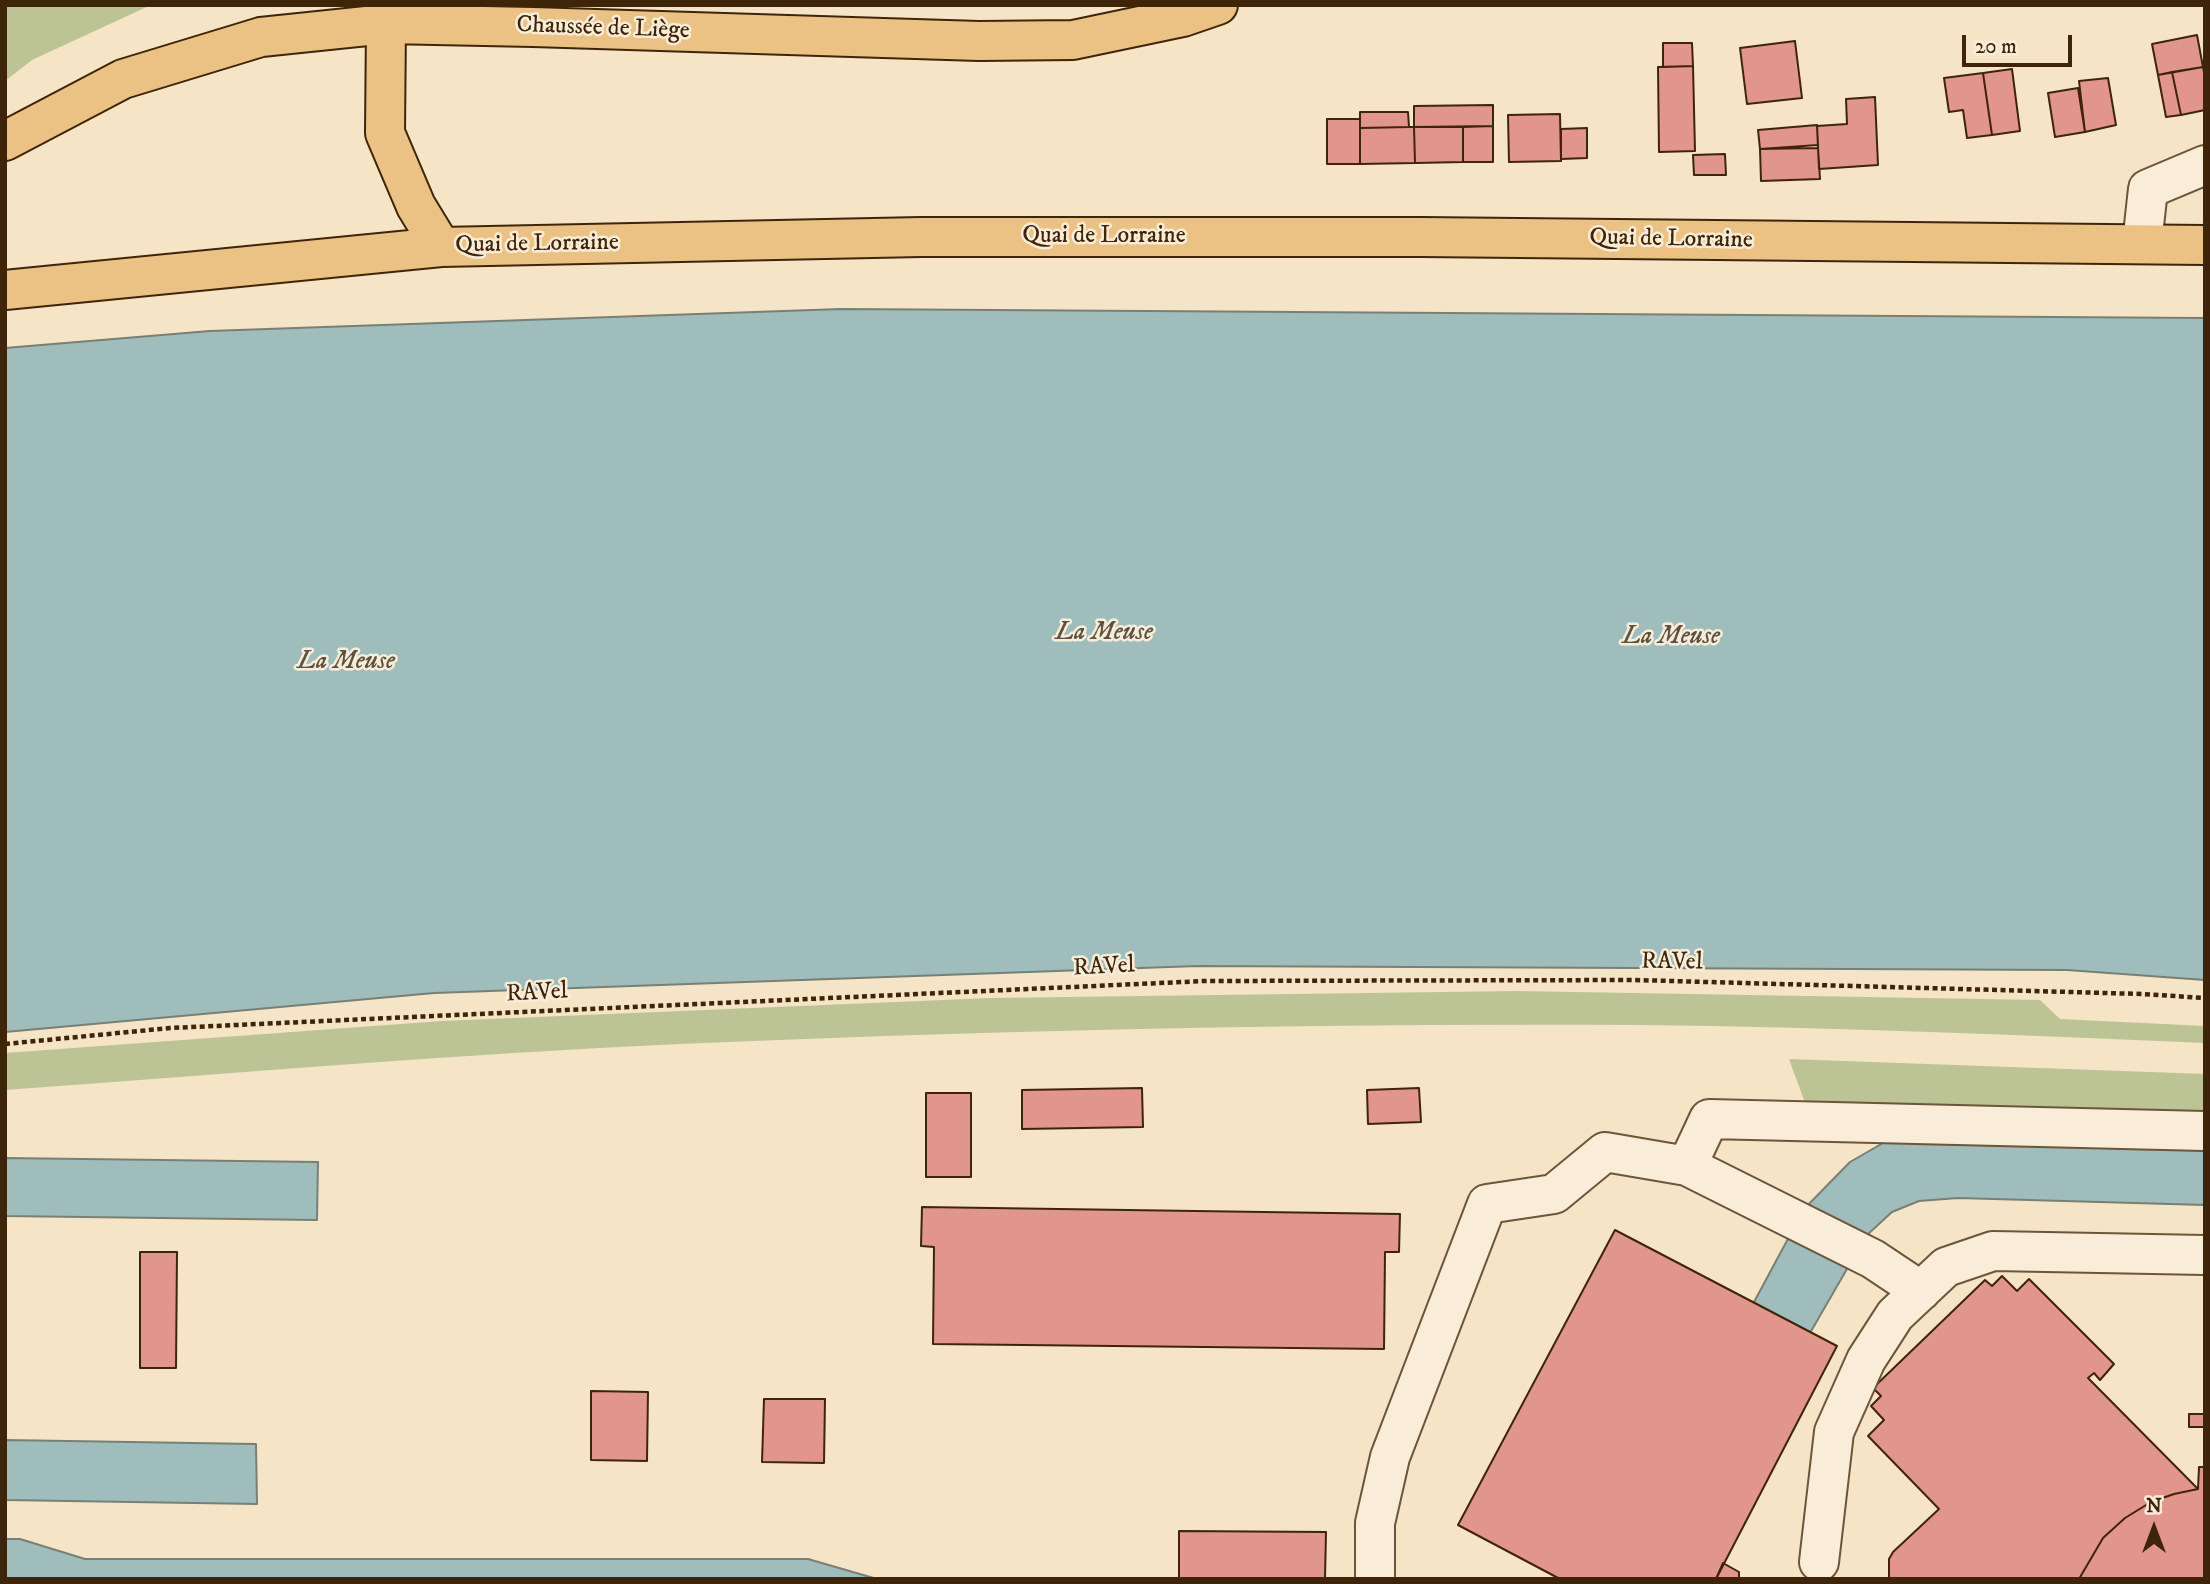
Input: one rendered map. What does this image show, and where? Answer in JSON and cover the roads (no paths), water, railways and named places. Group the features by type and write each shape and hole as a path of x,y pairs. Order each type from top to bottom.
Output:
{"main road":[{"name":"Chaussée de Liège","path":"5,141 123,79 261,37 386,24 979,41 1073,40 1183,17 1218,5"},
{"path":"386,24 385,133 416,206 441,247"},
{"name":"Quai de Lorraine","path":"5,290 441,247 920,237 1421,237 2205,245"}],"street":[{"path":"2143,244 2148,190 2205,165"},
{"path":"1686,1166 1709,1119 2205,1131"},
{"path":"1375,1579 1375,1523 1390,1457 1487,1204 1554,1194 1605,1152 1686,1166 1872,1259 1921,1291"},
{"path":"1819,1562 1834,1432 1866,1360 1895,1315 1946,1267 1993,1251 2205,1255"}],"water":[{"name":"La Meuse","path":"841,309 2205,318 2205,980 2067,970 1198,966 434,993 5,1032 5,348 210,331"},
{"path":"1890,1139 2205,1140 2205,1205 1958,1198 1919,1201 1892,1212 1866,1236 1668,1579 1575,1579 1754,1302 1804,1209 1850,1162"},
{"path":"5,1158 318,1162 317,1220 5,1216"},
{"path":"5,1440 256,1444 257,1504 5,1500"},
{"path":"5,1539 20,1539 85,1559 808,1559 877,1579 5,1579"}]}
